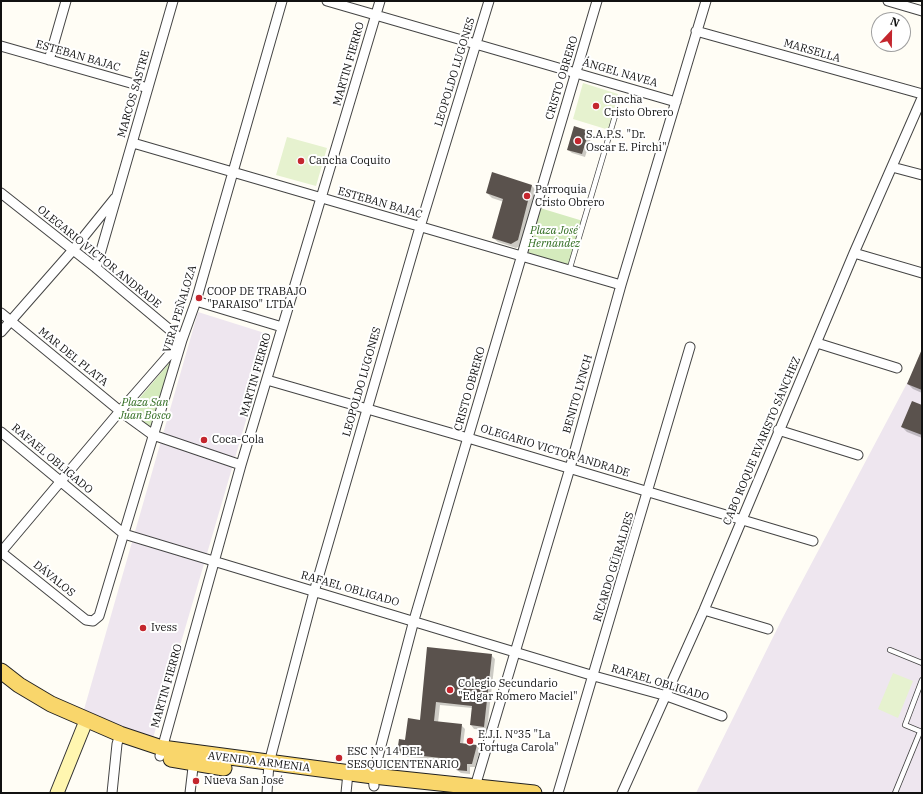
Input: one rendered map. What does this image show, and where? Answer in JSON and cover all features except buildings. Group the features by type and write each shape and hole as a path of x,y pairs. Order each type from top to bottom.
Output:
{"main road":[{"name":"AVENIDA ARMENIA","path":"1,671 19,685 84,726"},
{"name":"AVENIDA ARMENIA","path":"1,683 33,704 84,726 118,739 161,752 194,759 269,768 347,783 373,781 474,790 534,793"},
{"name":"AVENIDA ARMENIA","path":"427,786 442,793"}],"street":[{"path":"49,60 66,1"},
{"name":"MARCOS SASTRE","path":"96,268 173,1"},
{"name":"VERA PEÑALOZA","path":"93,621 99,616 182,340 196,301 282,1"},
{"name":"ÁNGEL NAVEA","path":"327,1 676,102"},
{"name":"MARTIN FIERRO","path":"161,752 241,465 380,1"},
{"name":"LEOPOLDO LUGONES","path":"267,793 269,768 314,592 420,227 489,1"},
{"name":"CRISTO OBRERO","path":"373,781 414,620 597,1"},
{"name":"BENITO LYNCH","path":"474,790 570,468 621,285 706,1"},
{"path":"888,1 922,11"},
{"name":"MARSELLA","path":"696,31 922,94"},
{"name":"ESTEBAN BAJAC","path":"1,46 148,88"},
{"name":"CABO ROQUE EVARISTO SÁNCHEZ","path":"622,793 667,696 778,430 922,98"},
{"name":"ESTEBAN BAJAC","path":"132,143 621,285"},
{"path":"892,167 922,175"},
{"name":"OLEGARIO VICTOR ANDRADE","path":"1,193 96,268 182,340"},
{"name":"MARCOS SASTRE","path":"1,332 73,250 118,194"},
{"path":"854,253 922,273"},
{"path":"196,301 282,327"},
{"name":"MAR DEL PLATA","path":"1,313 120,410 154,435 241,465"},
{"path":"1,552 120,410 182,340"},
{"path":"817,343 897,368"},
{"name":"RICARDO GÜIRALDES","path":"558,793 649,491 690,347"},
{"name":"OLEGARIO VICTOR ANDRADE","path":"267,380 742,518 813,541"},
{"path":"778,430 858,455"},
{"name":"RAFAEL OBLIGADO","path":"1,432 124,534 314,592 414,620 594,676 667,696 722,716"},
{"name":"DÁVALOS","path":"1,552 86,620 93,621"},
{"path":"704,610 768,628"},
{"path":"57,793 84,726"},
{"path":"112,793 118,739"},
{"path":"190,793 194,759"}],"lane":[{"path":"569,271 615,116"},
{"path":"890,650 922,663"},
{"path":"895,793 921,732 905,725 922,680"}],"shaded area":[{"path":"198,312 271,335 153,738 83,713"},
{"path":"922,355 922,793 696,793 782,619"}],"green space":[{"name":"Cancha Cristo Obrero","path":"583,83 618,94 609,130 573,119"},
{"name":"Cancha Coquito","path":"287,137 327,148 316,186 276,175"},
{"name":"Plaza José Hernández","path":"540,208 583,221 569,266 526,253"},
{"name":"Plaza San Juan Bosco","path":"176,355 152,429 127,413"},
{"path":"893,673 913,681 898,718 878,709"}],"place":[{"name":"Cancha Cristo Obrero","path":"596,106"},
{"name":"S.A.P.S. \"Dr. Oscar E. Pirchi\"","path":"578,141"},
{"name":"Cancha Coquito","path":"301,161"},
{"name":"Parroquia Cristo Obrero","path":"527,196"},
{"name":"COOP DE TRABAJO \"PARAISO\" LTDA","path":"199,298"},
{"name":"Coca-Cola","path":"204,440"},
{"name":"Ivess","path":"143,628"},
{"name":"Colegio Secundario \"Edgar Romero Maciel\"","path":"450,690"},
{"name":"E.J.I. Nº35 \"La Tortuga Carola\"","path":"470,741"},
{"name":"ESC Nº 14 DEL SESQUICENTENARIO","path":"339,758"},
{"name":"Nueva San José","path":"196,781"}]}
